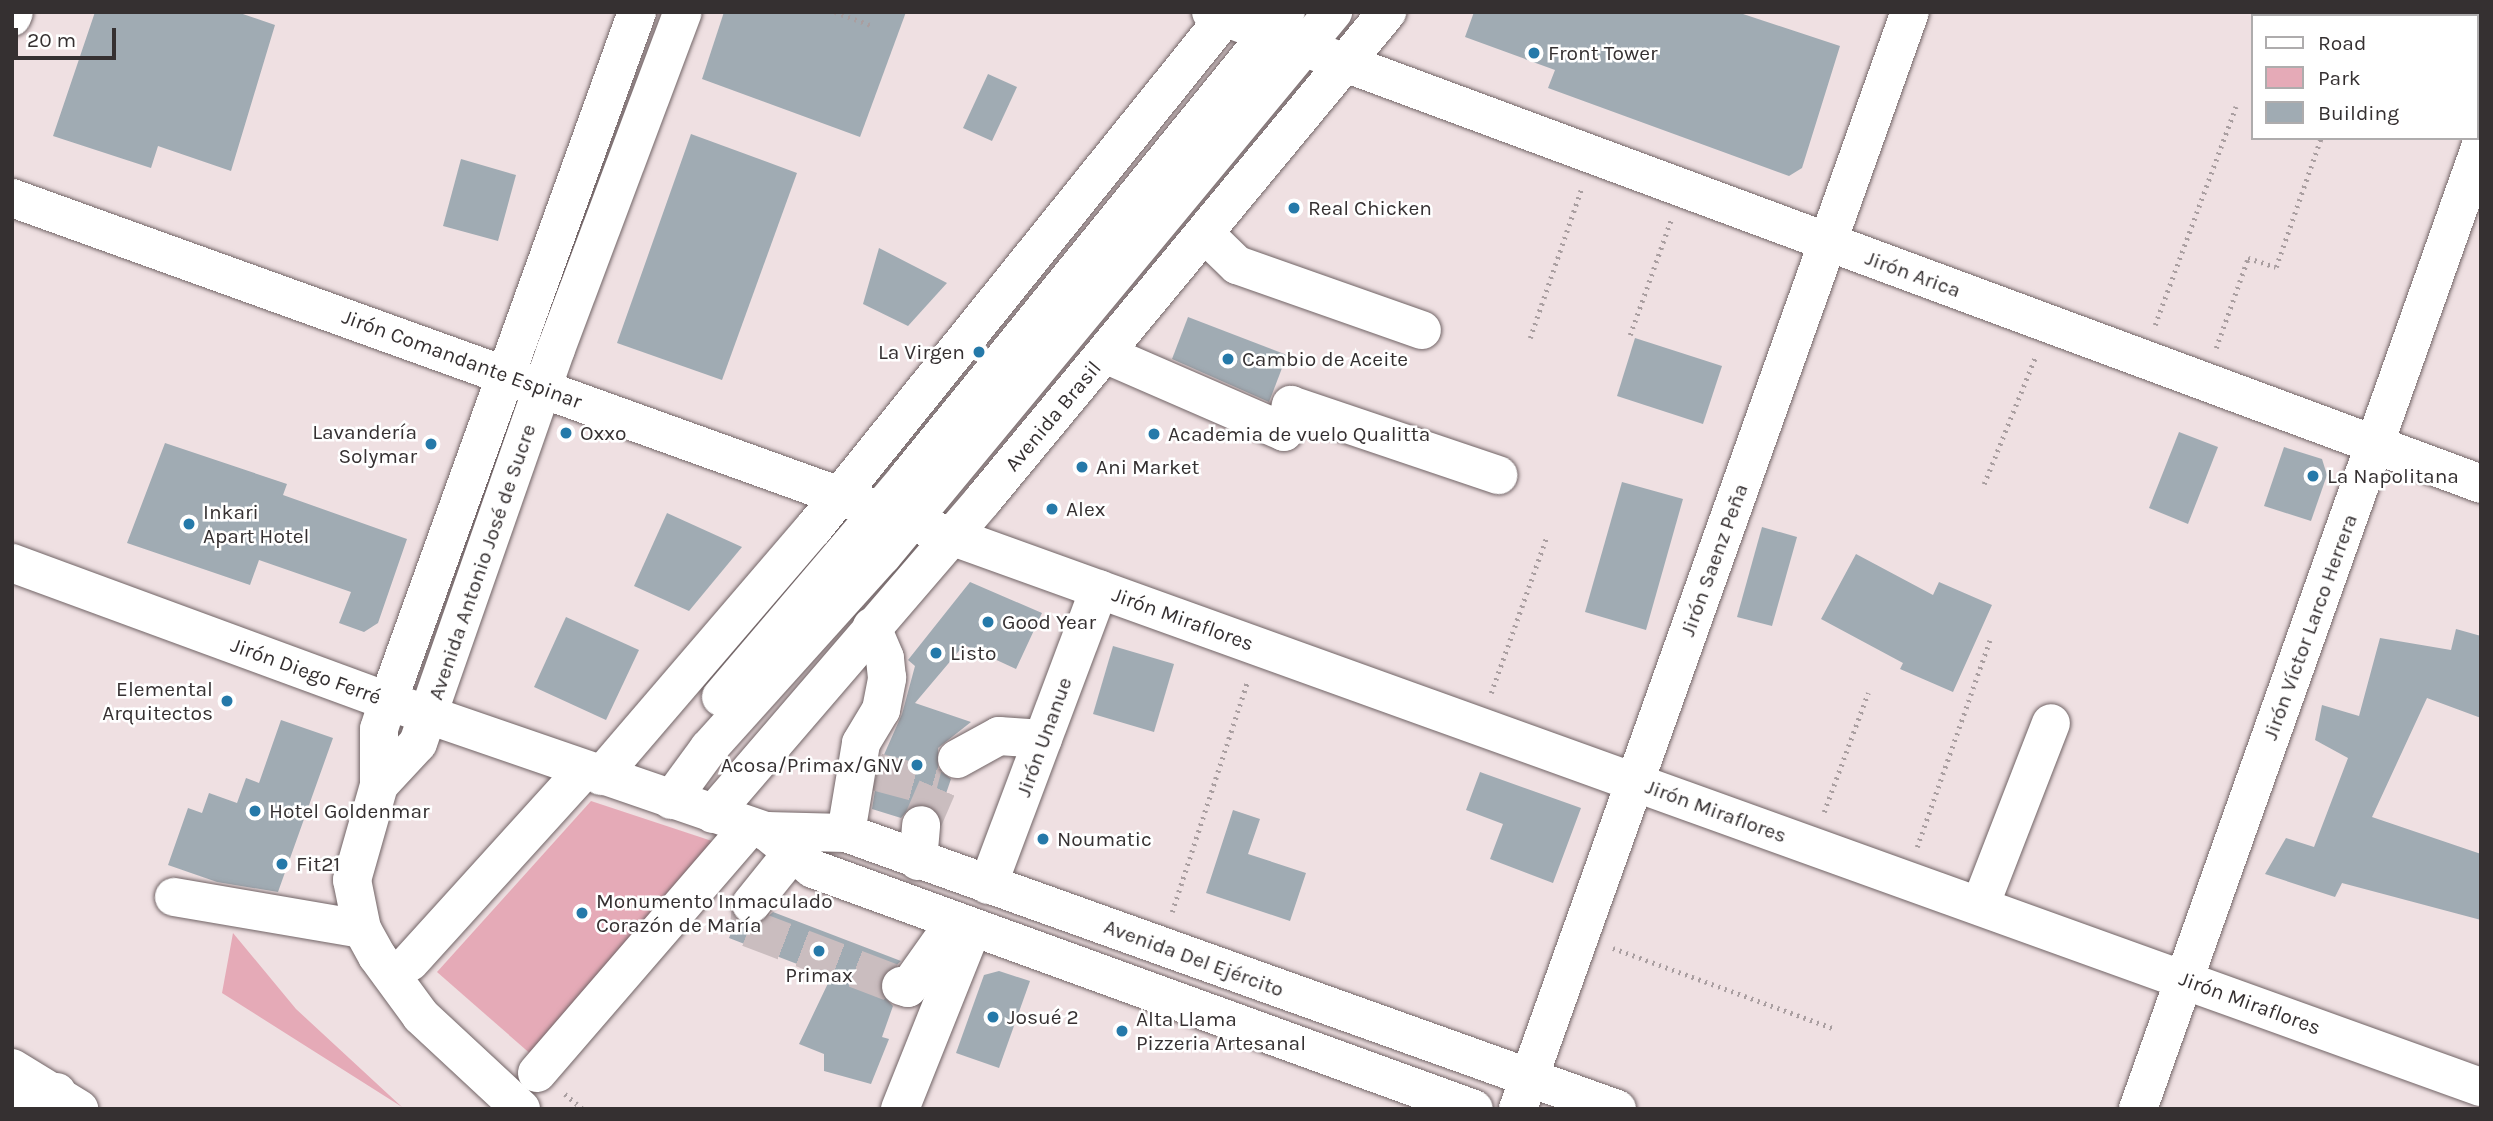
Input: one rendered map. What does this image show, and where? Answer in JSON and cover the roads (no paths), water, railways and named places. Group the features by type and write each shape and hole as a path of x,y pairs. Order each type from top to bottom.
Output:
{"main road":[{"name":"Avenida Antonio José de Sucre","path":"521,1109 421,1016 362,929 352,880 379,785 379,729 388,701 503,374 637,12"},
{"name":"Avenida Antonio José de Sucre","path":"379,785 418,743 429,715 542,388 682,12"},
{"name":"Avenida Brasil","path":"657,795 895,515 1333,12"},
{"name":"Avenida Brasil","path":"713,814 1105,354 1387,12"},
{"name":"Jirón Saenz Peña","path":"1524,1093 1910,12"},
{"name":"Jirón Arica","path":"1222,14 1277,23 1304,47 2481,484"},
{"path":"410,962 592,773 840,495 1222,14"},
{"name":"Avenida Brasil","path":"895,515 1277,23"},
{"name":"Jirón Víctor Larco Herrera","path":"2138,1109 2481,145"},
{"name":"Jirón Comandante Espinar","path":"12,198 951,536"},
{"path":"1205,234 1237,265 1422,330"},
{"path":"1105,354 1284,432 1291,405 1499,475"},
{"name":"Jirón Miraflores","path":"951,536 2481,1087"},
{"name":"Jirón Diego Ferré","path":"12,563 592,773"},
{"name":"Jirón Unanue","path":"988,886 1099,589"},
{"path":"846,833 864,761 881,710 887,678 885,658 872,627"},
{"path":"1980,906 2051,723"},
{"path":"957,759 999,736 1043,739"},
{"name":"Avenida Del Ejército","path":"592,773 713,814 769,837 813,869 963,926 1474,1109"},
{"name":"Avenida Del Ejército","path":"769,837 846,833 919,843 988,886 1161,946 1524,1093 1617,1109"},
{"path":"751,904 769,837"},
{"path":"537,1073 769,837"},
{"path":"174,897 362,929"},
{"path":"942,1003 904,987 963,926"},
{"path":"900,1109 942,1003 963,926"},
{"path":"12,1068 68,1101"},
{"path":"13,1109 24,1096 68,1101"}],"tunnel":[{"path":"877,772 937,788 921,825"},
{"path":"751,904 749,928 901,986"}],"place":[{"name":"Front Tower","path":"1534,53"},
{"name":"Real Chicken","path":"1294,208"},
{"name":"La Virgen","path":"979,352"},
{"name":"Cambio de Aceite","path":"1228,359"},
{"name":"Oxxo","path":"566,433"},
{"name":"Academia de vuelo Qualitta","path":"1154,434"},
{"name":"Lavandería Solymar","path":"431,444"},
{"name":"Ani Market","path":"1082,467"},
{"name":"La Napolitana","path":"2313,476"},
{"name":"Alex","path":"1052,509"},
{"name":"Inkari Apart Hotel","path":"189,524"},
{"name":"Good Year","path":"988,622"},
{"name":"Listo","path":"936,653"},
{"name":"Elemental Arquitectos","path":"227,701"},
{"name":"Acosa/Primax/GNV","path":"917,765"},
{"name":"Hotel Goldenmar","path":"255,811"},
{"name":"Noumatic","path":"1043,839"},
{"name":"Fit21","path":"282,864"},
{"name":"Monumento Inmaculado Corazón de María","path":"582,913"},
{"name":"Primax","path":"819,951"},
{"name":"Josué 2","path":"993,1017"},
{"name":"Alta Llama Pizzeria Artesanal","path":"1122,1031"}]}
